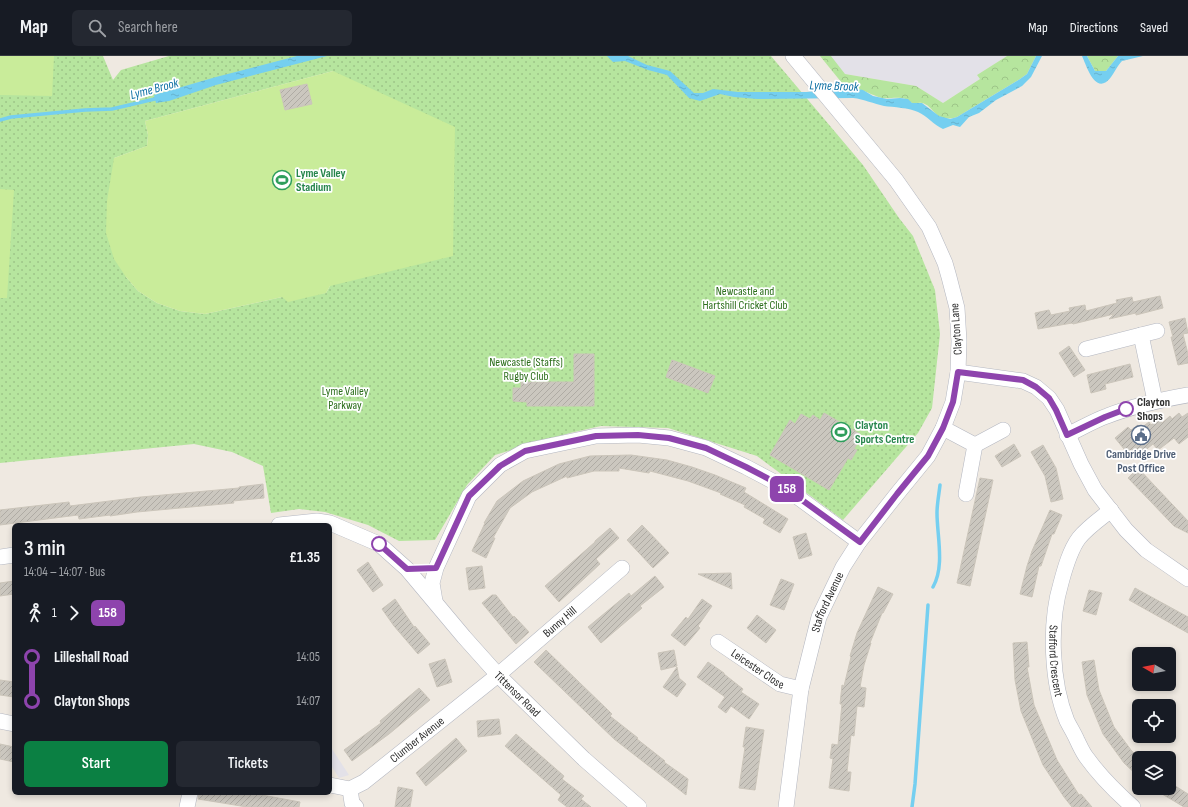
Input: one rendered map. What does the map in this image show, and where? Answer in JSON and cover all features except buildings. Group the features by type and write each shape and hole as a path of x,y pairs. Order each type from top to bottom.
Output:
{"street":[{"name":"Clayton Lane","path":"793,56 896,180 929,227 944,263 957,308 959,341 958,372 1023,380 1036,387 1049,398 1095,490 1126,530 1146,550 1188,579"},
{"path":"1086,348 1157,331"},
{"path":"1141,335 1155,401"},
{"name":"Stafford Avenue","path":"786,807 801,689 819,616 843,567 860,542 928,456 943,428 953,402 958,372"},
{"path":"1067,435 1105,417 1155,401 1188,395"},
{"path":"943,428 975,445"},
{"path":"975,445 1003,430"},
{"path":"435,602 432,583 436,568 469,496 500,466 525,451 596,436 638,435 669,438 706,448 784,487 860,542"},
{"path":"966,494 975,445"},
{"name":"Stafford Crescent","path":"1111,510 1088,528 1078,539 1063,575 1057,597 1054,622 1055,668 1060,698 1067,721 1086,758 1117,793 1133,807"},
{"name":"Tittensor Road","path":"298,523 317,521 330,523"},
{"name":"Tittensor Road","path":"332,524 379,544 407,569 498,675 584,758 639,807"},
{"path":"0,557 12,555"},
{"path":"407,569 436,568"},
{"name":"Bunny Hill","path":"498,675 622,568"},
{"name":"Leicester Close","path":"718,642 780,684 801,689"},
{"name":"Clumber Avenue","path":"350,789 364,782 498,675"},
{"path":"0,721 12,724"},
{"path":"332,785 350,789 352,803 356,807"},
{"path":"187,807 190,795"}],"shaded area":[{"path":"820,56 1007,56 977,75 980,79 943,103 916,86 845,74"},
{"path":"332,749 349,775 339,778 332,767"}],"green space":[{"path":"0,56 103,56 113,80 121,70 169,56 771,56 863,165 913,236 935,290 940,334 932,408 918,433 843,520 757,456 668,428 601,426 570,433 495,455 467,485 435,540 399,541 368,525 325,512 299,509 271,513 263,466 232,452 194,444 0,463","holes":["333,71 330,286 326,293 282,297 205,314 180,311 157,303 138,291 126,277 114,158 147,146 148,135 145,121"]},
{"path":"0,56 54,56 52,96 0,95"},
{"path":"820,56 831,56 845,74 916,86 943,103 980,79 977,75 1007,56 1036,56 1027,74 957,117 949,119 939,116 930,107 922,103 912,103 903,98 882,98 861,90 846,88"},
{"path":"1087,56 1118,56 1106,71 1095,71"},
{"name":"Lyme Valley Stadium","path":"333,71 455,127 453,256 330,286 326,293 288,302 282,297 205,314 180,311 157,303 138,291 114,259 106,233 107,201 114,158 147,146 148,135 145,121"},
{"path":"0,189 14,190 7,298 0,298"}],"water":[{"path":"297,56 327,56 216,85 169,101 156,103 154,95"},
{"path":"607,56 628,56 647,65 670,71 694,93 703,93 713,89 738,92 806,92 852,88 863,90 873,96 887,99 900,98 908,99 912,103 922,103 939,116 950,119 957,117 1020,79 1027,74 1036,56 1042,56 1031,77 1022,86 996,100 979,113 969,117 960,127 953,125 943,129 915,111 884,106 853,98 757,99 720,94 700,101 689,98 667,75 648,70 625,61 613,62"},
{"path":"1082,56 1087,56 1095,71 1106,71 1118,56 1143,56 1122,61 1111,77 1106,82 1101,84 1097,82 1089,73"}],"waterway":[{"name":"Lyme Brook","path":"0,120 11,117 112,109 159,98"},
{"path":"933,587 937,579 940,560 937,513 940,485"},
{"path":"912,807 928,605"}],"bus line":[{"name":"158","path":"379,544 407,569 436,568 469,496 500,466 525,451 596,436 638,435 669,438 706,448 746,467 784,487 860,542 928,456 943,428 953,402 958,372 1023,380 1036,387 1049,398 1067,435 1126,409"}],"place":[{"name":"Lyme Valley Stadium","path":"282,180"},
{"name":"Clayton Shops","path":"1126,409"},
{"name":"Clayton Sports Centre","path":"841,432"},
{"name":"Cambridge Drive Post Office","path":"1141,435"}],"park label":[{"name":"Newcastle and Hartshill Cricket Club","path":"745,298"},
{"name":"Newcastle (Staffs) Rugby Club","path":"526,369"},
{"name":"Lyme Valley Parkway","path":"345,398"}]}
